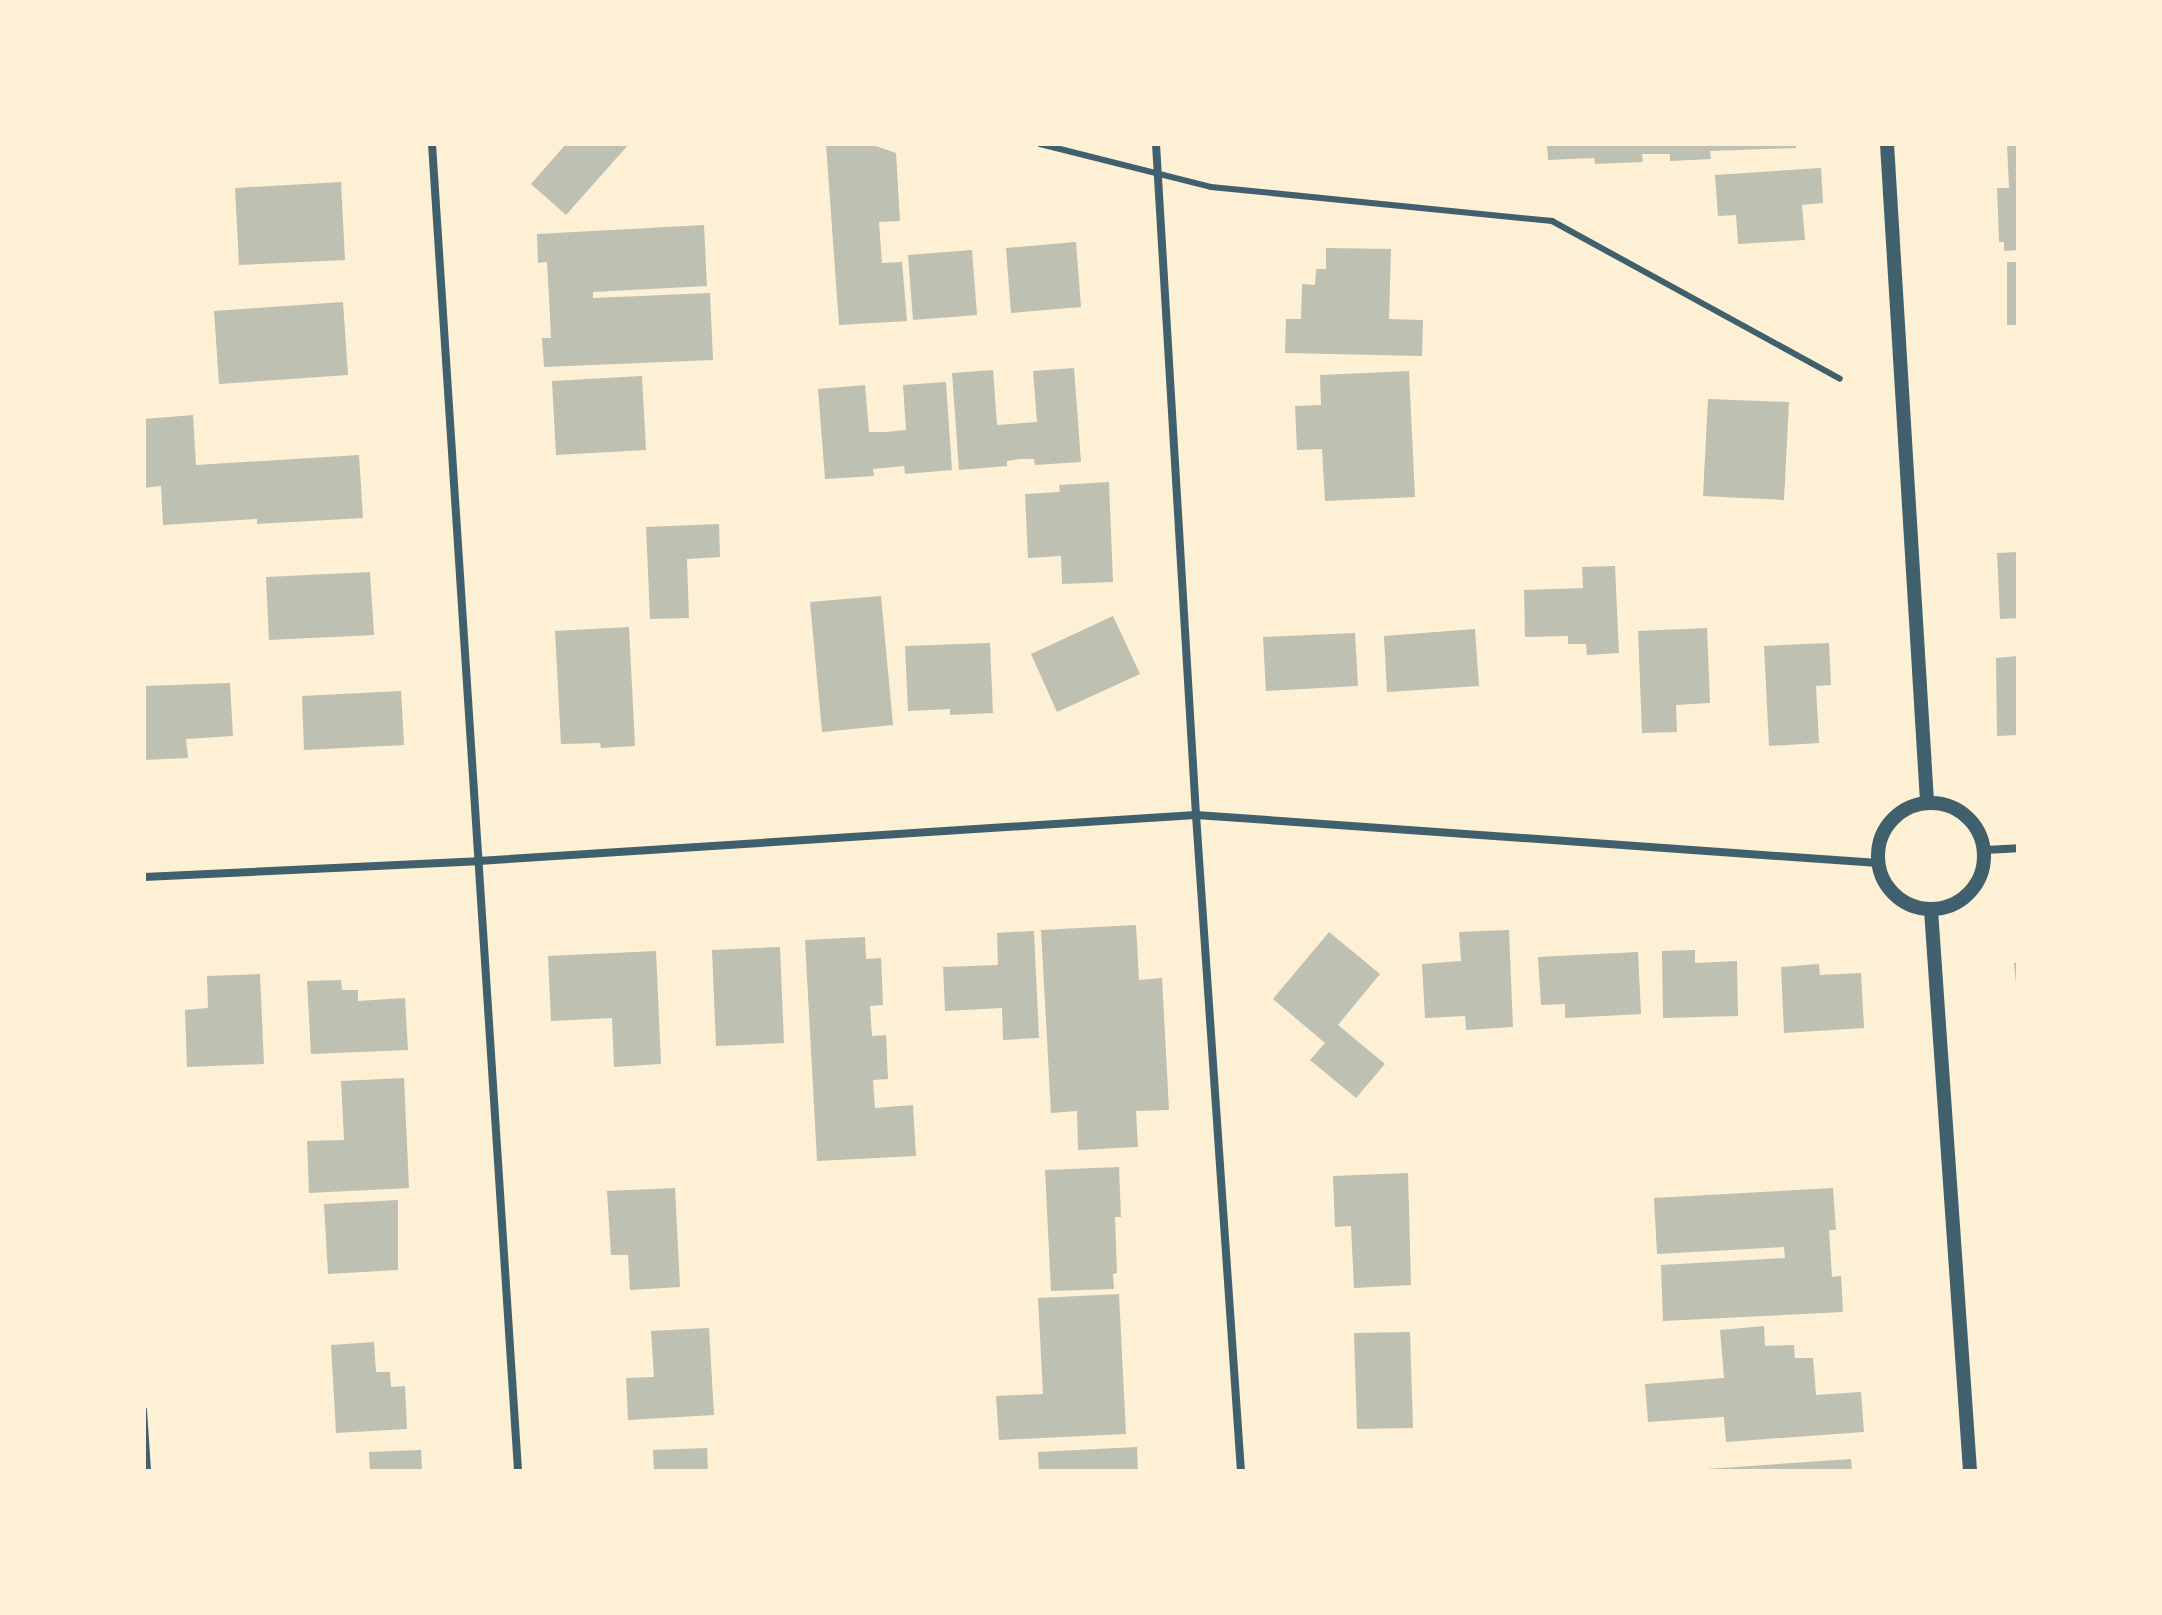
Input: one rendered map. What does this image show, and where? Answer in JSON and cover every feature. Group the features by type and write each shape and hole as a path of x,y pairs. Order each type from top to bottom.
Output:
{"street":[{"path":"432,144 518,1471"},
{"path":"1156,144 1196,815 1241,1471"},
{"path":"1887,144 1927,802"},
{"path":"1927,802 1950,805 1975,823 1985,850 1982,874 1964,898 1931,910 1908,904 1888,887 1878,863 1880,840 1899,813 1927,802"},
{"path":"144,877 478,861 1196,815 1878,863"},
{"path":"1985,850 2018,848"},
{"path":"1931,910 1970,1471"}],"lane":[{"path":"1040,144 1211,187 1552,221 1840,379"},
{"path":"144,1410 148,1471"}],"building":[{"path":"566,144 629,144 566,215 531,184"},
{"path":"826,144 870,144 896,153 900,221 879,222 882,263 902,262 907,321 839,325"},
{"path":"1547,144 1796,144 1796,148 1710,151 1711,159 1670,161 1670,154 1642,154 1643,162 1595,164 1594,158 1548,160"},
{"path":"2007,144 2018,144 2018,250 2004,251 2004,242 1999,242 1997,188 2009,188"},
{"path":"1821,168 1823,203 1802,205 1805,240 1738,244 1736,215 1718,216 1715,175"},
{"path":"341,182 345,260 239,265 235,188"},
{"path":"704,225 707,286 593,292 593,298 710,293 713,360 544,367 542,338 551,338 549,298 547,262 538,263 537,234"},
{"path":"1076,242 1081,307 1011,313 1006,248"},
{"path":"1326,248 1391,249 1389,319 1423,320 1422,356 1285,353 1286,319 1301,319 1302,284 1315,285 1316,269 1326,269"},
{"path":"972,250 977,315 913,320 908,255"},
{"path":"2007,262 2018,262 2018,325 2007,325"},
{"path":"343,302 348,375 219,384 214,311"},
{"path":"1074,368 1081,462 1035,465 1034,459 1019,459 1007,461 1007,466 959,470 952,373 993,370 997,425 1037,422 1033,371"},
{"path":"1409,371 1415,497 1325,501 1322,449 1297,450 1295,406 1321,405 1320,375"},
{"path":"642,376 646,450 556,455 552,381"},
{"path":"946,382 952,470 905,474 904,466 873,469 874,476 825,479 818,389 865,385 869,432 886,432 906,430 903,385"},
{"path":"1708,399 1789,402 1784,500 1703,496"},
{"path":"193,415 196,465 359,455 363,518 257,524 257,519 163,525 161,486 144,488 144,419"},
{"path":"1109,482 1113,582 1062,584 1061,556 1028,558 1025,494 1060,492 1059,485"},
{"path":"719,524 720,557 687,559 689,618 650,619 646,527"},
{"path":"2018,552 2018,618 2000,619 1997,553"},
{"path":"1615,566 1619,653 1587,655 1586,644 1568,644 1568,636 1525,637 1524,590 1583,588 1582,567"},
{"path":"370,572 374,635 269,640 266,577"},
{"path":"881,596 893,725 822,732 810,602"},
{"path":"1113,616 1140,674 1057,712 1031,654"},
{"path":"629,627 635,746 601,748 600,743 561,744 555,631"},
{"path":"1707,628 1710,703 1676,705 1677,732 1642,733 1638,631"},
{"path":"1475,629 1479,686 1387,692 1384,636"},
{"path":"1355,633 1358,686 1266,691 1263,637"},
{"path":"990,643 993,713 950,715 950,709 908,711 905,646"},
{"path":"1829,643 1831,685 1816,686 1819,743 1769,746 1764,646"},
{"path":"2018,656 2018,735 1997,736 1996,658"},
{"path":"230,683 233,736 186,739 188,758 144,760 144,686"},
{"path":"401,691 404,745 304,750 302,696"},
{"path":"1136,925 1139,980 1162,978 1169,1110 1136,1111 1138,1147 1078,1150 1077,1111 1051,1113 1041,930"},
{"path":"1509,930 1513,1027 1466,1030 1465,1016 1425,1018 1422,964 1461,961 1459,932"},
{"path":"1034,931 1039,1038 1003,1040 1002,1008 945,1011 943,967 998,965 997,933"},
{"path":"1329,932 1380,974 1338,1025 1385,1064 1356,1098 1310,1060 1325,1043 1273,999"},
{"path":"865,937 866,959 881,958 883,1005 870,1006 872,1036 886,1035 888,1079 873,1080 875,1108 913,1105 916,1156 817,1161 805,940"},
{"path":"780,947 784,1043 716,1046 712,950"},
{"path":"1695,950 1695,963 1737,961 1738,1016 1663,1018 1662,951"},
{"path":"656,951 661,1064 614,1067 612,1018 551,1021 548,956"},
{"path":"1638,952 1641,1014 1565,1018 1565,1004 1541,1005 1538,957"},
{"path":"2014,963 2018,963 2018,984 2016,984"},
{"path":"1819,964 1820,975 1861,973 1864,1028 1784,1033 1781,967"},
{"path":"260,974 264,1064 187,1067 185,1010 208,1008 207,976"},
{"path":"341,980 342,990 358,990 358,1001 405,998 408,1050 311,1054 307,981"},
{"path":"404,1078 409,1188 309,1193 307,1141 344,1140 341,1081"},
{"path":"1119,1167 1121,1217 1115,1217 1117,1273 1113,1274 1114,1289 1051,1291 1045,1170"},
{"path":"1408,1173 1411,1285 1354,1288 1351,1226 1335,1227 1333,1176"},
{"path":"675,1188 680,1287 630,1290 628,1255 611,1255 607,1191"},
{"path":"1833,1188 1836,1230 1829,1230 1832,1277 1841,1276 1843,1312 1663,1321 1661,1265 1785,1258 1784,1247 1657,1254 1654,1198"},
{"path":"398,1200 398,1270 328,1274 324,1204"},
{"path":"1119,1294 1126,1434 999,1440 996,1396 1043,1394 1038,1298"},
{"path":"1764,1326 1765,1346 1794,1345 1795,1358 1813,1358 1816,1395 1861,1392 1864,1432 1726,1442 1724,1417 1648,1422 1645,1384 1724,1378 1720,1330"},
{"path":"709,1328 714,1415 628,1420 626,1378 654,1377 651,1331"},
{"path":"1410,1332 1413,1428 1357,1429 1354,1333"},
{"path":"374,1342 376,1372 390,1372 391,1387 405,1386 407,1429 336,1433 331,1345"},
{"path":"1137,1447 1138,1471 1039,1471 1038,1452"},
{"path":"707,1448 708,1471 654,1471 653,1450"},
{"path":"421,1450 422,1471 370,1471 369,1452"},
{"path":"1851,1459 1852,1471 1706,1471 1706,1469"}]}
